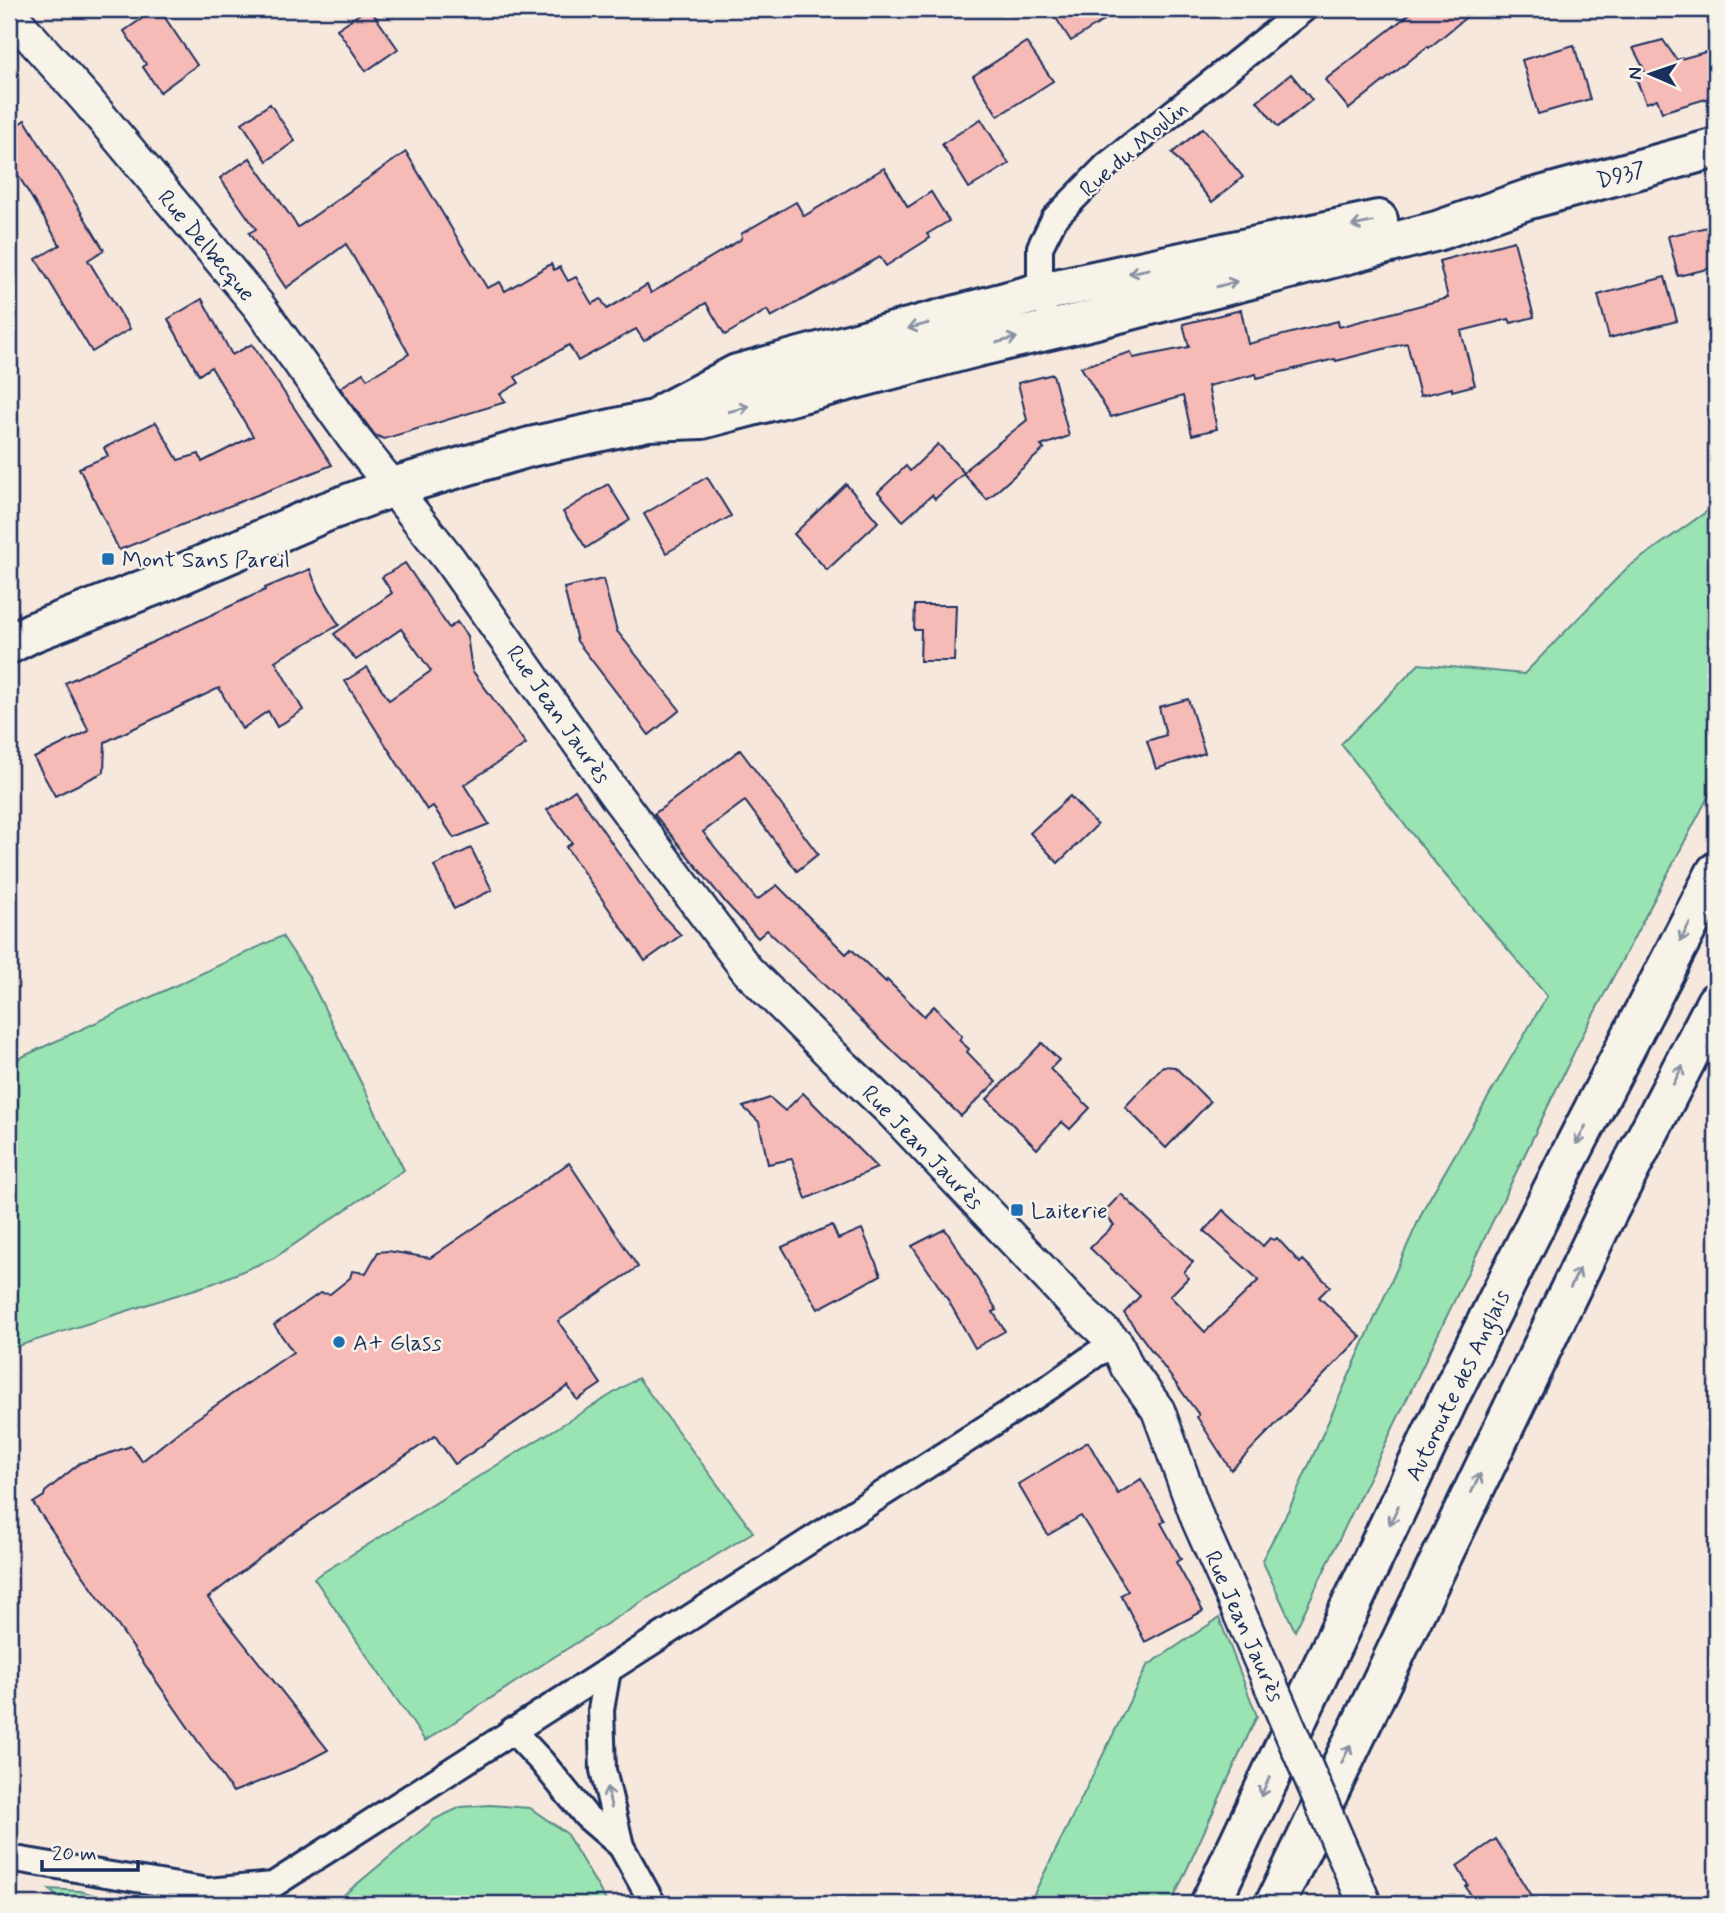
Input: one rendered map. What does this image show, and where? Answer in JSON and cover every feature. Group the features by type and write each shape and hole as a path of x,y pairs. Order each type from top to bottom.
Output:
{"main road":[{"name":"D937","path":"1526,200 1716,148"},
{"path":"648,421 737,374 1042,292 1434,208 1526,200"},
{"path":"9,644 33,632 161,583 323,513 393,487 530,447 648,421 702,419 1437,231 1526,200"},
{"name":"Autoroute des Anglais","path":"1210,1904 1456,1384 1716,872"},
{"path":"1275,1904 1597,1233 1716,1002"}],"street":[{"name":"Rue du Moulin","path":"1050,329 1040,282 1040,247 1054,219 1107,165 1304,9"},
{"name":"Rue Delbecque","path":"9,13 86,99 258,305 352,436 393,487"},
{"name":"Rue Jean Jaurès","path":"393,487 449,559 617,797 747,970 892,1112 1075,1305 1117,1344 1127,1367 1158,1410 1198,1520 1365,1904"},
{"path":"9,1858 208,1891 272,1885 1051,1386 1096,1354 1117,1344"},
{"path":"608,1670 601,1710 603,1770 621,1846 653,1904"},
{"path":"512,1730 586,1815 621,1846"}],"green space":[{"path":"1716,505 1716,782 1579,1042 1295,1631 1262,1560 1290,1507 1425,1206 1547,996 1431,858 1341,744 1419,664 1524,674 1627,568"},
{"path":"282,936 308,975 404,1170 274,1258 214,1283 9,1349 9,1063"},
{"path":"638,1378 753,1532 425,1741 314,1578"},
{"path":"1219,1618 1257,1716 1171,1904 1029,1904 1147,1666"},
{"path":"490,1805 530,1808 566,1833 608,1904 333,1904 435,1819 461,1807"},
{"path":"49,1889 80,1891 126,1904 64,1904"}],"building":[{"path":"159,9 197,65 160,92 143,67 146,64 124,31"},
{"path":"370,9 398,49 366,71 337,29"},
{"path":"1050,9 1122,9 1071,41"},
{"path":"1416,9 1476,9 1349,109 1325,80"},
{"path":"1663,40 1677,60 1716,49 1716,96 1662,112 1657,99 1646,103 1634,74 1645,71 1633,48"},
{"path":"1026,42 1053,81 998,116 973,76"},
{"path":"1574,45 1590,99 1538,114 1522,60"},
{"path":"1291,74 1312,100 1278,127 1257,101"},
{"path":"270,104 295,141 267,161 242,123"},
{"path":"981,119 1009,164 969,188 942,144"},
{"path":"25,120 104,250 88,260 130,329 92,352 36,259 60,245 9,160 9,130"},
{"path":"1203,128 1243,177 1212,202 1172,153"},
{"path":"406,152 487,288 500,282 505,291 551,264 554,270 560,267 568,281 576,277 592,304 601,299 607,309 647,285 651,293 740,240 741,234 796,202 804,216 884,168 908,207 931,192 949,221 927,234 930,238 886,266 880,257 771,317 767,310 725,335 706,303 644,341 636,329 578,361 569,345 515,377 519,383 500,394 506,402 384,439 375,435 340,388 363,373 367,379 409,354 346,244 286,288 249,233 256,229 220,178 250,158 298,227"},
{"path":"1716,225 1716,267 1678,276 1668,236"},
{"path":"1514,241 1534,317 1511,323 1509,319 1461,331 1475,385 1420,396 1407,343 1336,361 1335,359 1257,378 1256,374 1208,386 1217,429 1192,435 1183,396 1111,417 1081,367 1131,352 1133,358 1189,347 1183,324 1241,310 1248,344 1338,321 1339,327 1448,298 1439,261"},
{"path":"1665,277 1677,321 1609,338 1598,295"},
{"path":"202,299 232,355 252,344 332,465 119,550 79,468 108,456 104,448 156,422 178,460 199,454 202,462 253,436 211,367 199,375 168,319"},
{"path":"1053,374 1069,436 1041,446 1044,449 987,500 963,473 1027,420 1018,383"},
{"path":"938,444 964,473 935,499 932,495 903,521 878,492 906,466 910,471"},
{"path":"707,477 731,516 666,553 644,514"},
{"path":"608,484 630,520 586,548 563,512"},
{"path":"846,484 878,522 827,570 794,534"},
{"path":"405,563 449,628 457,622 467,636 472,670 526,744 464,785 489,824 454,838 433,806 427,810 345,681 367,667 389,700 431,671 401,629 356,660 334,634 392,593 382,577"},
{"path":"310,569 318,591 339,625 275,661 303,710 277,727 268,711 242,729 219,688 105,742 104,772 55,796 34,758 89,731 65,683"},
{"path":"603,579 617,631 680,710 649,735 577,641 564,588"},
{"path":"915,605 956,605 954,661 920,661 921,630 914,630"},
{"path":"1188,699 1205,753 1156,769 1147,741 1166,735 1159,707"},
{"path":"740,750 818,854 797,871 745,801 703,832 757,900 777,885 846,954 851,949 924,1016 934,1006 962,1036 959,1040 969,1049 967,1052 996,1082 961,1116 767,930 758,938 654,814"},
{"path":"575,790 661,914 681,935 645,961 566,847 572,843 547,810"},
{"path":"1070,796 1097,825 1058,863 1030,833"},
{"path":"471,848 492,890 454,909 434,866"},
{"path":"1042,1043 1059,1060 1050,1069 1090,1108 1070,1129 1062,1122 1037,1149 987,1099"},
{"path":"1163,1066 1175,1067 1210,1102 1166,1148 1125,1107"},
{"path":"803,1093 877,1168 806,1199 792,1159 768,1164 759,1122 743,1107 770,1098 785,1111"},
{"path":"569,1163 638,1267 558,1321 601,1384 577,1400 568,1386 455,1464 435,1436 288,1536 208,1598 328,1750 294,1768 233,1792 33,1503 80,1463 131,1446 142,1461 186,1426 293,1352 274,1325 320,1293 330,1294 350,1278 352,1271 366,1273 378,1252 388,1251 430,1258"},
{"path":"1121,1194 1193,1262 1184,1272 1188,1278 1170,1296 1205,1332 1259,1280 1204,1231 1223,1210 1263,1246 1270,1238 1277,1238 1300,1263 1303,1260 1330,1286 1319,1297 1361,1337 1231,1470 1197,1417 1199,1415 1124,1313 1140,1296 1090,1248 1114,1225 1103,1213"},
{"path":"832,1225 838,1239 862,1229 881,1275 818,1309 782,1247"},
{"path":"945,1229 997,1310 993,1312 1005,1331 975,1348 948,1300 912,1246"},
{"path":"1088,1442 1118,1494 1141,1479 1165,1521 1161,1523 1181,1559 1176,1562 1203,1611 1145,1642 1121,1595 1128,1591 1081,1516 1048,1535 1018,1484"},
{"path":"1496,1839 1536,1904 1476,1904 1457,1866"}],"place":[{"name":"Mont Sans Pareil","path":"108,559"},
{"name":"Laiterie","path":"1017,1210"},
{"name":"A+ Glass","path":"339,1342"}]}
